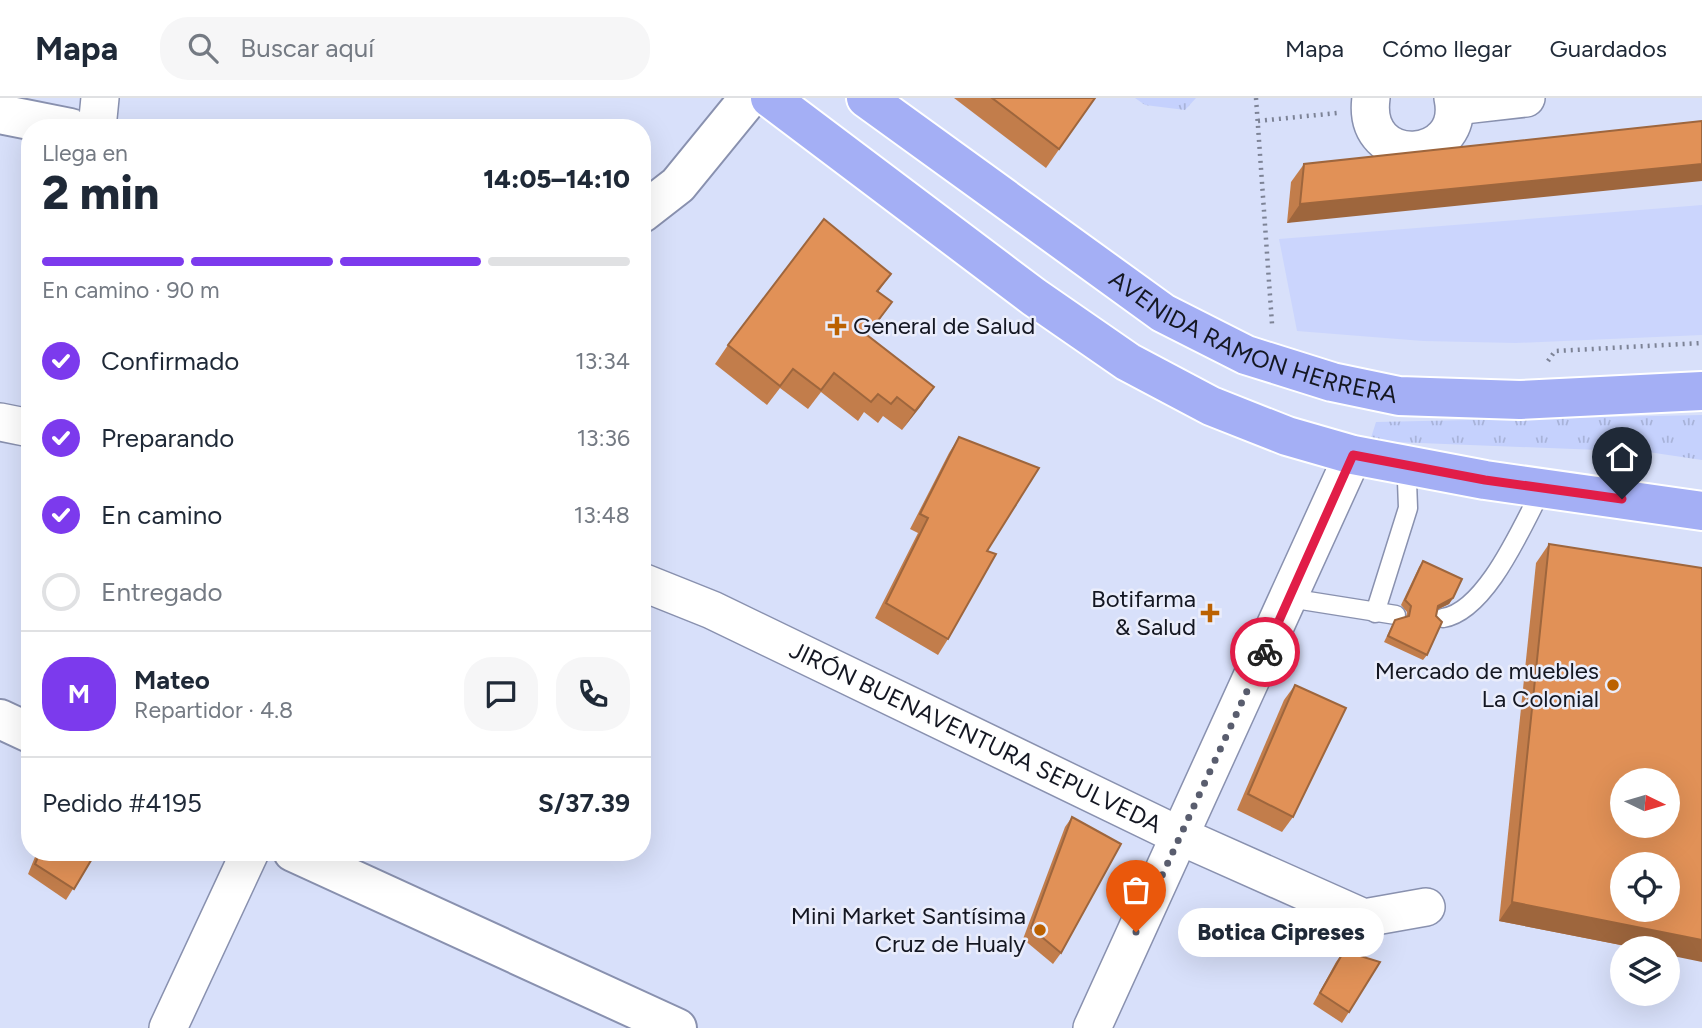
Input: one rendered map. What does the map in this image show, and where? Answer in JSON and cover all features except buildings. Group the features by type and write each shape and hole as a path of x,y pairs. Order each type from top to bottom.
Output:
{"main road":[{"path":"770,98 1034,297 1128,362 1211,406 1286,436 1353,455 1702,511"},
{"name":"AVENIDA RAMON HERRERA","path":"866,98 1163,313 1246,355 1346,385 1399,396 1520,400 1702,391"}],"street":[{"path":"98,119 100,98"},
{"path":"651,206 678,185 749,98"},
{"path":"1370,104 1371,123 1388,145 1415,152 1427,149 1448,132 1454,102 1526,98"},
{"path":"0,114 25,119"},
{"path":"0,422 21,426"},
{"path":"1092,1028 1353,455"},
{"name":"JIRÓN BUENAVENTURA SEPULVEDA","path":"651,586 712,610 1180,836 1364,918 1426,907"},
{"path":"0,719 21,729"},
{"path":"168,1028 246,861"},
{"path":"313,861 677,1028"}],"lane":[{"path":"1375,613 1408,508 1407,481 1397,464"},
{"path":"1443,618 1456,616 1478,598 1543,487"},
{"path":"1289,598 1396,615"}],"path":[{"path":"1256,98 1274,364"},
{"path":"1258,121 1370,104"},
{"path":"1547,362 1555,351 1702,343"}],"shaded area":[{"path":"1702,205 1702,335 1516,343 1423,341 1297,331 1279,239"}],"green space":[{"path":"1135,98 1196,98 1185,110 1145,105"},
{"path":"1702,415 1702,460 1648,452 1370,441 1376,422"}],"way so far":[{"path":"1136,932 1265,652"}],"place":[{"name":"General de Salud","path":"837,326"},
{"name":"Botifarma & Salud","path":"1210,613"},
{"name":"Mercado de muebles La Colonial","path":"1613,685"},
{"name":"Mini Market Santísima Cruz de Hualy","path":"1040,930"},
{"name":"Botica Cipreses","path":"1136,932"}],"route":[{"path":"1265,652 1353,455 1485,480 1622,499"}]}
